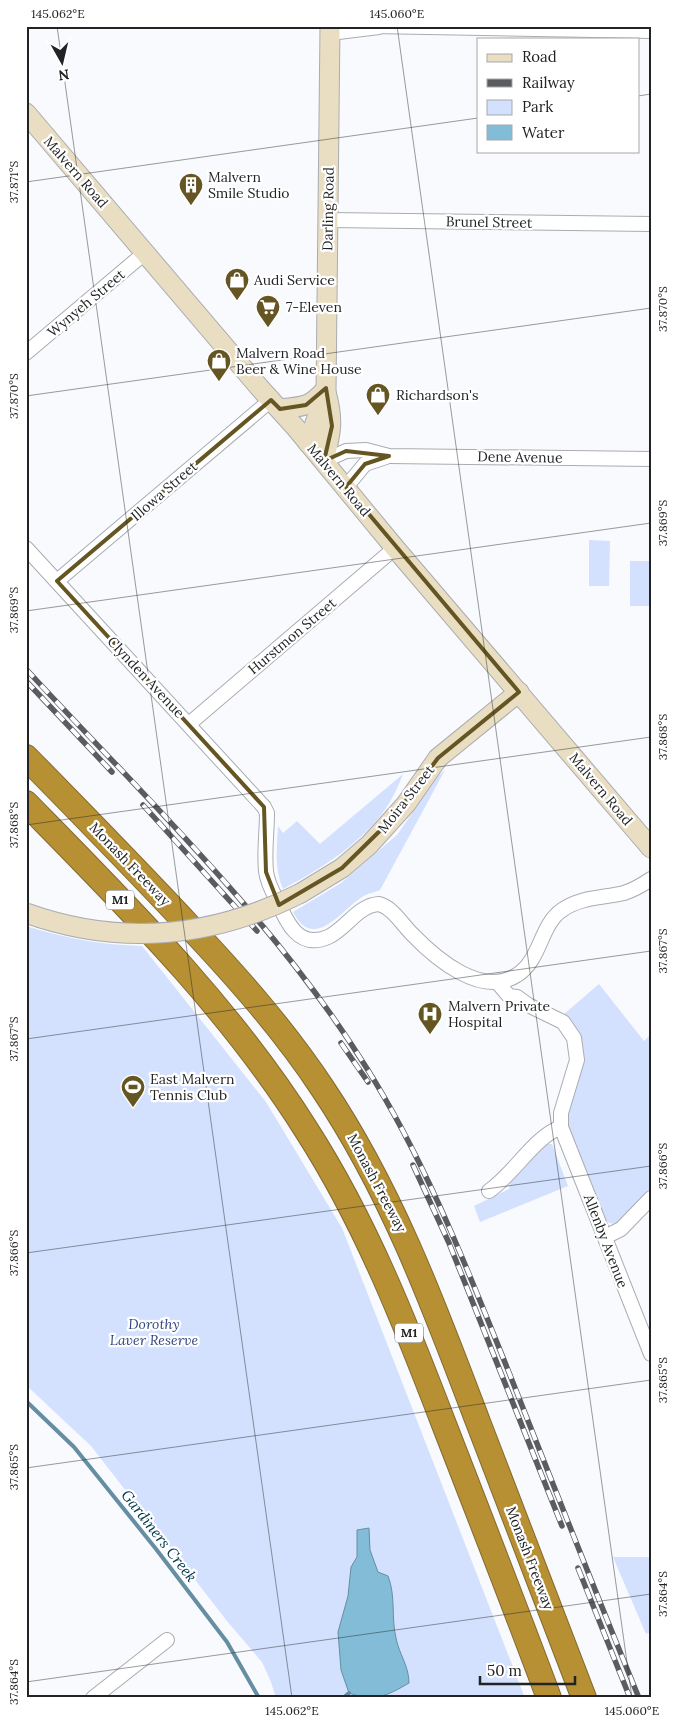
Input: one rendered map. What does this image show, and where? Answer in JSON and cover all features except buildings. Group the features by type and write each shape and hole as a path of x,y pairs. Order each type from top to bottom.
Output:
{"highway":[{"name":"Monash Freeway","path":"26,757 235,976 281,1030 322,1087 354,1138 374,1173 417,1264 584,1698"},
{"name":"M1","path":"26,803 136,916 210,1000 251,1049 293,1108 323,1157 361,1227 414,1344 549,1698"}],"main road":[{"name":"Darling Road","path":"324,461 331,433 331,411 326,390 330,30"},
{"name":"Malvern Road","path":"26,113 308,442 395,548 520,692 651,848"},
{"name":"Darling Road","path":"308,442 326,390"},
{"path":"276,405 306,405 314,402 326,390"},
{"name":"Moira Street","path":"26,913 54,922 97,930 144,934 212,927 273,908 301,894 342,868 368,845 406,804 438,758 520,692"}],"street":[{"path":"330,30 376,27 651,31"},
{"name":"Brunel Street","path":"328,220 651,224"},
{"name":"Wynyeh Street","path":"26,353 146,252"},
{"name":"Illowa Street","path":"58,582 276,405"},
{"name":"Dene Avenue","path":"324,461 346,450 366,450 389,456 651,458"},
{"name":"Dene Avenue","path":"346,487 365,464 389,456"},
{"name":"Clynden Avenue","path":"26,548 264,807 267,814 266,872 285,918 298,935 311,940 325,938 340,929 365,908 378,904 385,906 441,960 477,980 497,982"},
{"name":"Hurstmon Street","path":"189,724 395,548"},
{"path":"497,982 518,975 530,964 552,920 559,912 573,903 628,892 651,879"},
{"path":"517,997 520,990 518,975"},
{"name":"Allenby Avenue","path":"497,982 509,996 517,997 528,1005 563,1022 574,1038 577,1060 561,1113 561,1127 651,1354"},
{"path":"488,1191 506,1178 544,1136 561,1127"},
{"path":"605,1236 621,1229 651,1198"},
{"path":"93,1698 167,1640"}],"highlighted area":[{"path":"326,388 332,426 324,461 346,451 389,456 365,464 346,487 519,692 438,758 393,818 342,868 279,905 266,872 264,807 57,581 271,400 280,409 306,405"}],"green space":[{"path":"589,540 610,541 609,586 589,586"},
{"path":"630,561 651,561 651,606 630,606"},
{"path":"445,770 380,890 364,896 327,925 318,929 310,928 301,923 293,912 341,883 397,835 437,777"},
{"path":"403,774 387,807 363,835 338,856 283,889 277,866 278,826 283,833 297,821 320,844"},
{"name":"Dorothy Laver Reserve","path":"26,926 83,940 142,946 266,1102 342,1228 525,1698 276,1698 262,1662 227,1621 91,1446 26,1385"},
{"path":"599,984 644,1041 651,1034 651,1190 624,1218 615,1224 609,1223 603,1216 571,1137 566,1118 583,1062 583,1048 579,1037 563,1015"},
{"path":"546,1144 552,1144 568,1186 480,1222 474,1206 509,1189 510,1182"},
{"path":"613,1557 651,1557 651,1632 646,1634"}],"water":[{"path":"369,1528 370,1550 378,1572 388,1576 393,1599 397,1644 409,1677 409,1683 387,1694 373,1697 349,1693 341,1670 338,1632 348,1596 351,1567 357,1557 357,1530"}],"waterway":[{"name":"Gardiners Creek","path":"26,1401 74,1447 156,1549 227,1642 259,1698"},
{"path":"343,1698 349,1693"}],"railway":[{"path":"26,669 161,812 249,909 330,1012 388,1103 444,1215 639,1698"},
{"path":"26,681 112,772"},
{"path":"143,805 257,931"},
{"path":"341,1043 368,1082"},
{"path":"413,1165 449,1243 562,1526"},
{"path":"578,1568 630,1698"}],"place":[{"name":"Malvern Smile Studio","path":"191,206"},
{"name":"Audi Service","path":"237,301"},
{"name":"7-Eleven","path":"268,328"},
{"name":"Malvern Road Beer & Wine House","path":"219,382"},
{"name":"Richardson's","path":"378,416"},
{"name":"Malvern Private Hospital","path":"430,1035"},
{"name":"East Malvern Tennis Club","path":"133,1108"}]}
